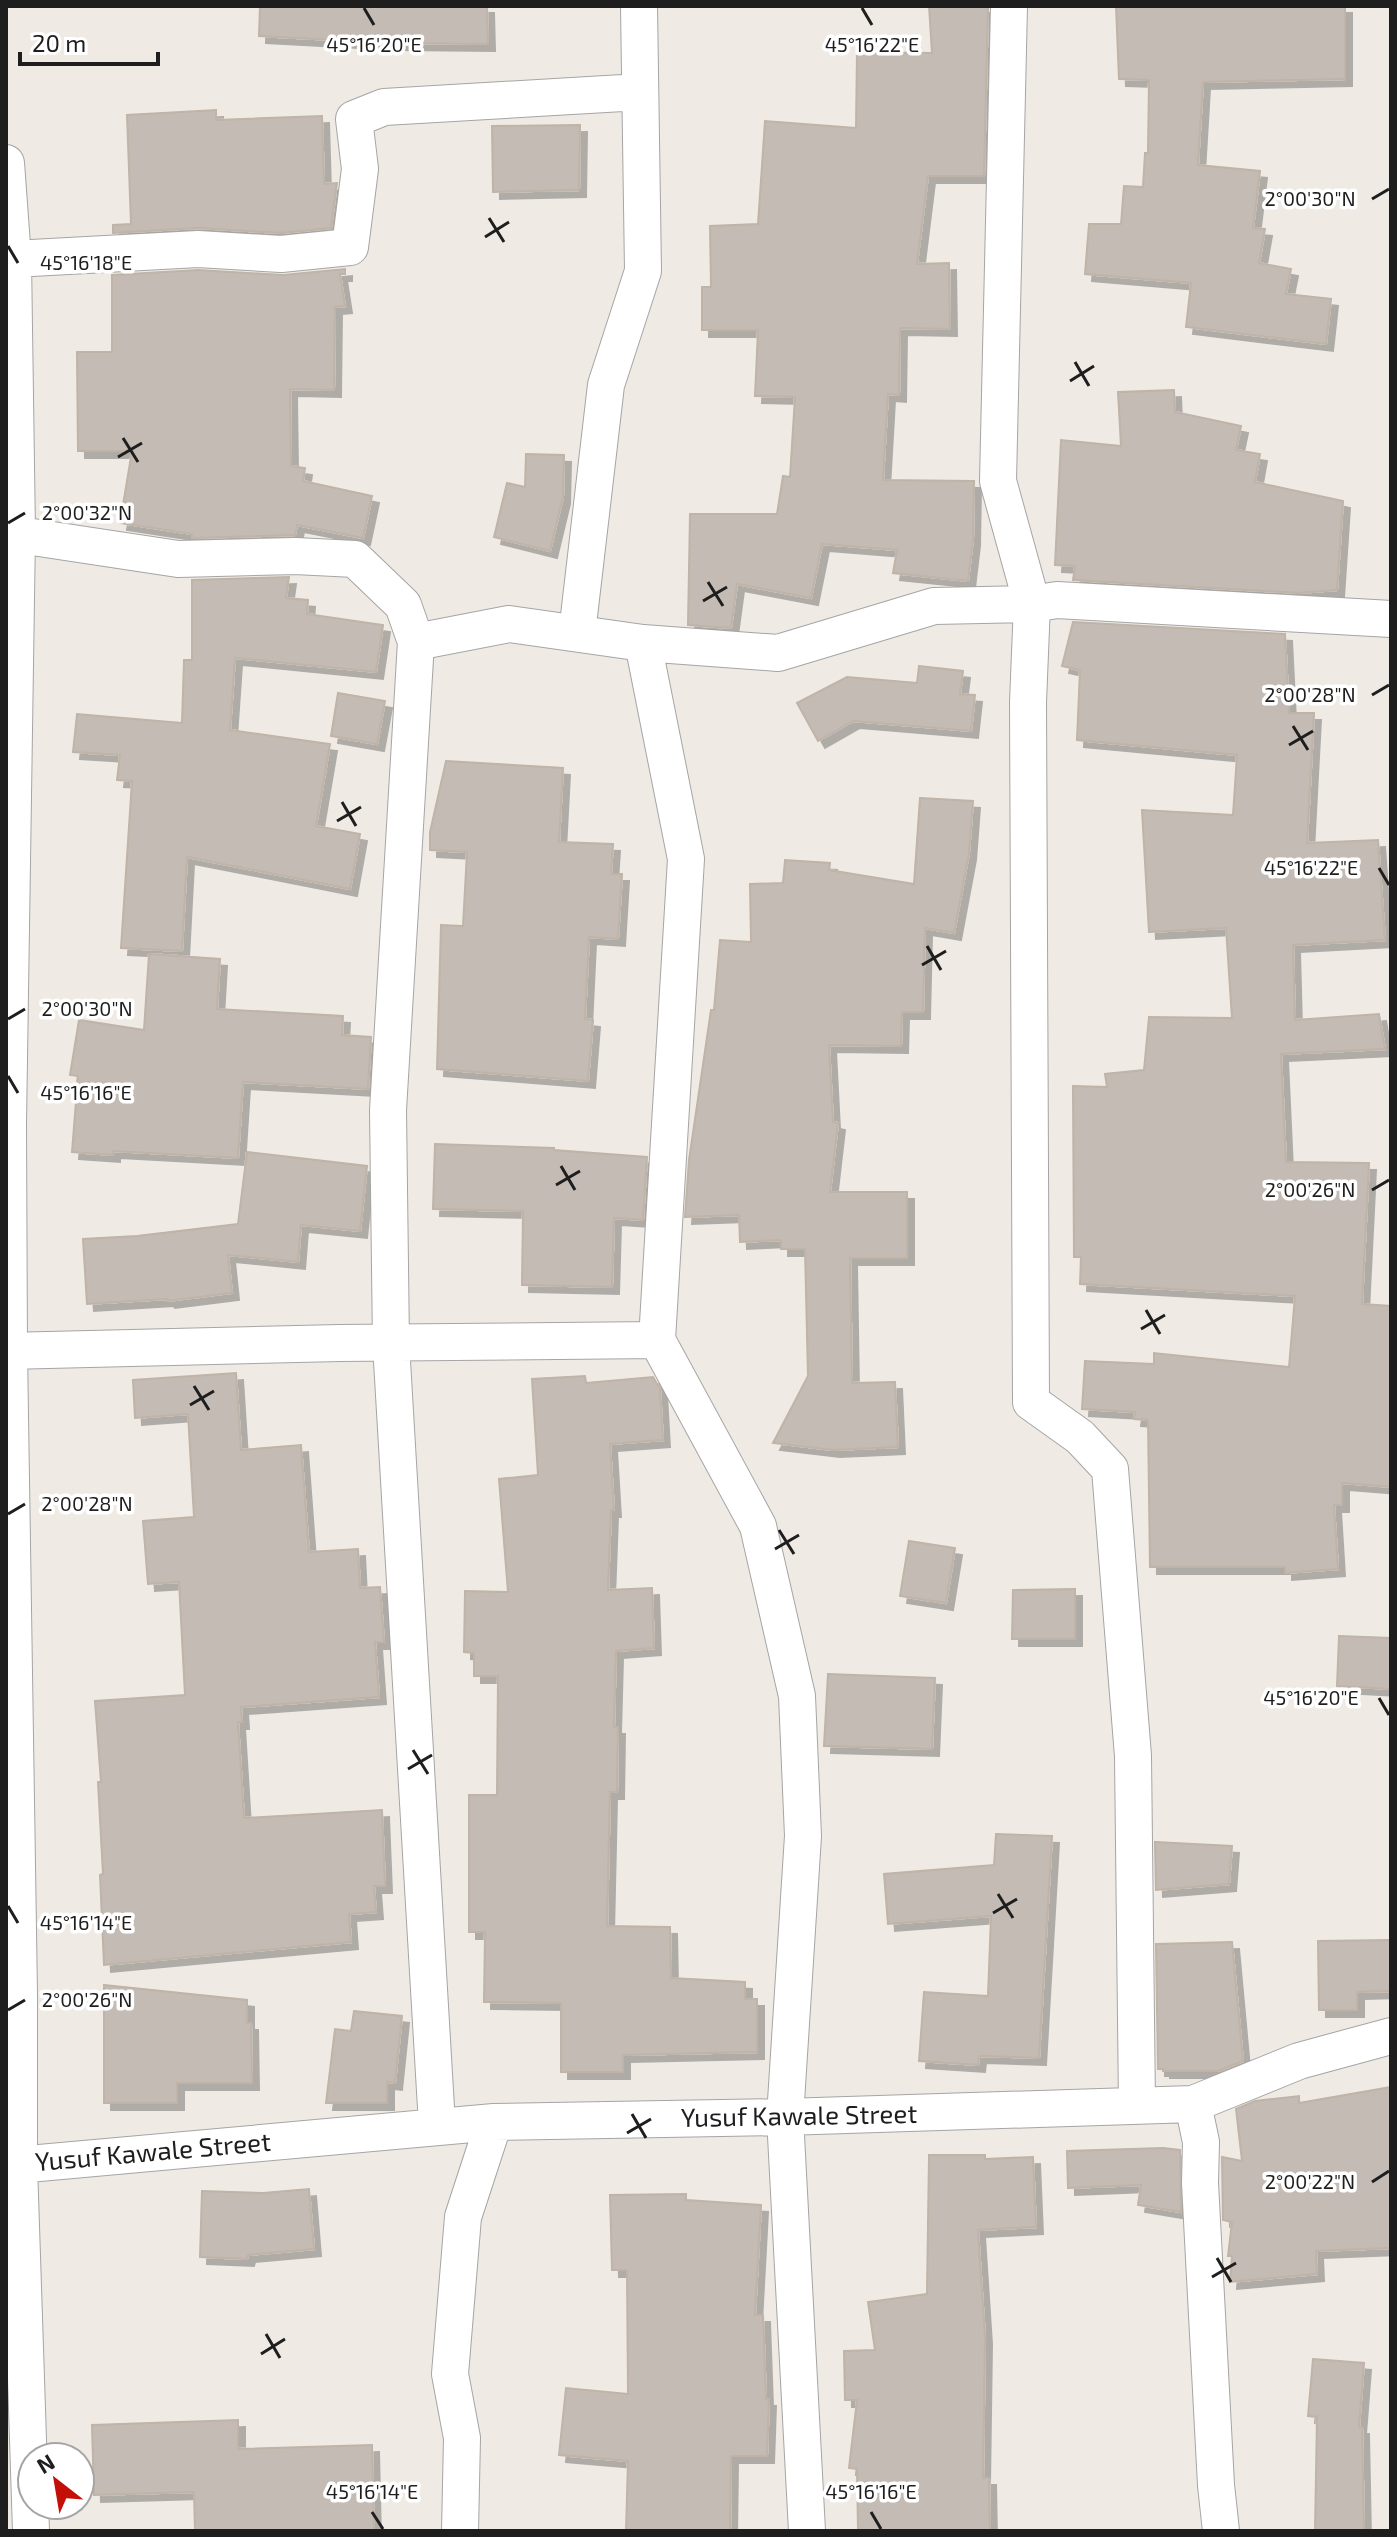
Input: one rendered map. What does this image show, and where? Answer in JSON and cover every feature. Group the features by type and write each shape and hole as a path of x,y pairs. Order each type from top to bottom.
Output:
{"street":[{"path":"577,633 606,385 643,271 639,6"},
{"path":"1009,6 998,481 1032,604 1028,702 1031,1402 1080,1437 1110,1469 1133,1756 1137,2106"},
{"path":"13,259 198,249 281,254 350,247 360,169 354,119 384,107 640,92"},
{"path":"6,163 13,259 8,1351 19,1994 12,2165 31,2531"},
{"path":"11,533 178,559 295,556 355,559 403,605 416,642 388,1110 391,1344 437,2125"},
{"path":"416,642 509,624 643,643 778,653 934,606 1032,604 1057,600 1391,619"},
{"path":"643,643 686,859 657,1340 758,1526 797,1696 803,1836 785,2117 807,2531"},
{"path":"8,1351 657,1340"},
{"name":"Yusuf Kawale Street","path":"12,2165 494,2122 785,2117 1193,2104 1299,2061 1391,2036"},
{"path":"1193,2104 1201,2142 1200,2198 1221,2531"},
{"path":"460,2531 462,2438 450,2374 463,2217 494,2122"}],"building":[{"path":"260,6 487,6 488,44 390,43 259,36"},
{"path":"929,6 988,6 984,176 928,176 917,264 949,263 950,329 900,328 899,395 888,394 883,480 974,481 973,539 968,581 893,573 897,550 822,544 811,598 737,584 731,628 688,625 690,514 777,514 783,476 790,477 795,397 755,396 758,330 702,330 702,287 711,287 710,226 758,224 765,121 856,128 857,52 932,53"},
{"path":"1116,6 1345,6 1345,79 1203,82 1198,165 1260,171 1253,228 1265,229 1259,263 1291,269 1286,294 1331,299 1326,344 1186,327 1191,283 1085,274 1089,224 1121,224 1124,186 1143,187 1145,153 1148,153 1149,80 1119,79"},
{"path":"216,110 216,120 322,116 324,184 337,183 331,228 281,233 197,228 113,233 113,225 131,224 127,115"},
{"path":"580,125 579,190 493,192 492,126"},
{"path":"345,269 345,274 340,274 345,306 335,307 334,390 290,389 291,466 305,468 303,481 372,496 363,538 297,525 295,535 192,538 192,534 120,523 132,451 78,451 77,352 112,352 112,275 198,270 283,275"},
{"path":"1174,390 1175,412 1241,426 1236,450 1260,454 1255,482 1343,501 1337,590 1299,593 1073,580 1075,566 1055,565 1061,440 1121,446 1118,392"},
{"path":"526,454 564,455 563,497 550,551 494,537 507,483 525,487"},
{"path":"289,577 286,598 308,600 307,614 383,625 376,672 235,658 230,730 330,744 316,826 360,834 350,889 187,857 182,951 121,948 132,781 117,780 120,755 73,752 77,714 182,723 184,660 192,660 192,580"},
{"path":"1073,622 1285,634 1289,713 1314,713 1307,843 1378,840 1385,940 1293,945 1295,1020 1379,1014 1385,1049 1281,1054 1286,1162 1369,1163 1362,1304 1391,1306 1391,1487 1342,1483 1342,1505 1334,1505 1338,1569 1285,1573 1285,1567 1150,1567 1148,1420 1134,1419 1135,1412 1082,1409 1085,1361 1154,1364 1154,1353 1289,1367 1295,1296 1080,1284 1081,1257 1074,1257 1073,1086 1107,1087 1105,1074 1144,1070 1149,1017 1232,1018 1226,928 1149,932 1142,810 1233,815 1237,755 1077,740 1080,670 1062,666"},
{"path":"919,666 963,671 960,694 975,695 971,731 853,721 818,741 797,703 847,677 917,683"},
{"path":"338,693 385,701 377,744 331,736"},
{"path":"446,761 563,768 559,842 613,844 611,874 622,874 618,939 589,937 585,1019 593,1020 588,1081 437,1069 441,925 463,926 467,852 430,850 430,832"},
{"path":"920,798 973,801 969,853 954,933 925,928 923,1012 902,1012 901,1046 829,1045 833,1122 838,1123 830,1192 907,1192 907,1258 850,1258 852,1383 895,1382 898,1447 833,1450 773,1443 808,1376 805,1249 781,1249 781,1240 740,1242 739,1215 685,1217 689,1160 711,1010 714,1010 720,940 751,942 750,884 783,883 785,860 830,863 829,870 914,884"},
{"path":"149,954 220,959 217,1009 343,1016 342,1035 371,1037 368,1089 243,1082 238,1158 113,1151 113,1155 72,1152 78,1076 70,1075 79,1020 144,1030"},
{"path":"435,1144 554,1148 647,1157 643,1220 614,1218 612,1287 522,1285 523,1211 433,1209"},
{"path":"247,1152 367,1166 360,1231 301,1225 298,1262 228,1255 232,1293 168,1301 87,1304 83,1239 238,1224"},
{"path":"236,1373 241,1450 301,1445 309,1552 358,1549 360,1588 380,1587 384,1642 375,1642 379,1697 241,1707 242,1722 238,1722 244,1818 382,1810 385,1886 374,1886 376,1912 349,1914 351,1942 104,1965 98,1782 101,1782 95,1701 185,1695 179,1582 148,1584 143,1521 194,1517 188,1414 135,1418 133,1380"},
{"path":"585,1376 586,1383 653,1377 660,1389 663,1440 610,1444 614,1510 611,1510 608,1590 652,1588 654,1648 616,1651 614,1727 618,1727 617,1792 610,1792 607,1926 670,1927 671,1978 745,1982 745,1999 757,1999 757,2052 623,2055 623,2072 561,2072 561,2003 484,2002 485,1932 469,1932 469,1795 497,1795 498,1676 474,1676 474,1653 464,1652 465,1591 508,1592 499,1479 538,1475 532,1379"},
{"path":"909,1541 955,1548 946,1603 900,1596"},
{"path":"1075,1589 1075,1639 1012,1639 1013,1590"},
{"path":"1339,1636 1391,1638 1391,1689 1337,1686"},
{"path":"828,1674 935,1678 932,1749 824,1746"},
{"path":"996,1834 1052,1836 1039,2058 979,2056 978,2065 919,2061 924,1992 988,1996 991,1916 888,1924 884,1874 994,1865"},
{"path":"1155,1842 1232,1846 1229,1884 1156,1890"},
{"path":"1390,1940 1391,1991 1357,1992 1357,2010 1319,2010 1318,1941"},
{"path":"1232,1942 1243,2061 1218,2071 1158,2069 1156,1944"},
{"path":"104,1985 247,2000 247,2023 251,2023 252,2083 177,2083 177,2103 104,2103"},
{"path":"354,2011 402,2016 395,2083 387,2082 387,2103 326,2103 335,2029 351,2031"},
{"path":"1391,2087 1391,2248 1316,2251 1317,2274 1230,2282 1232,2256 1228,2256 1232,2222 1223,2220 1222,2157 1242,2161 1236,2109 1255,2101 1299,2096 1299,2103"},
{"path":"1180,2150 1181,2212 1138,2205 1141,2185 1068,2188 1067,2151"},
{"path":"929,2155 985,2155 985,2159 1033,2157 1036,2227 978,2230 985,2337 983,2478 989,2478 990,2531 858,2531 857,2469 849,2468 857,2400 845,2400 844,2351 875,2350 868,2302 927,2294"},
{"path":"309,2189 314,2249 248,2255 247,2259 200,2257 202,2191 263,2193"},
{"path":"686,2194 686,2200 761,2205 755,2315 763,2315 766,2399 769,2399 767,2456 731,2456 730,2531 626,2531 628,2461 559,2455 566,2388 628,2394 627,2270 612,2270 610,2195"},
{"path":"1313,2359 1364,2363 1359,2427 1362,2427 1364,2531 1315,2531 1317,2417 1308,2416"},
{"path":"238,2420 238,2449 372,2445 374,2531 195,2531 194,2492 96,2495 96,2441 92,2441 92,2425"}]}
